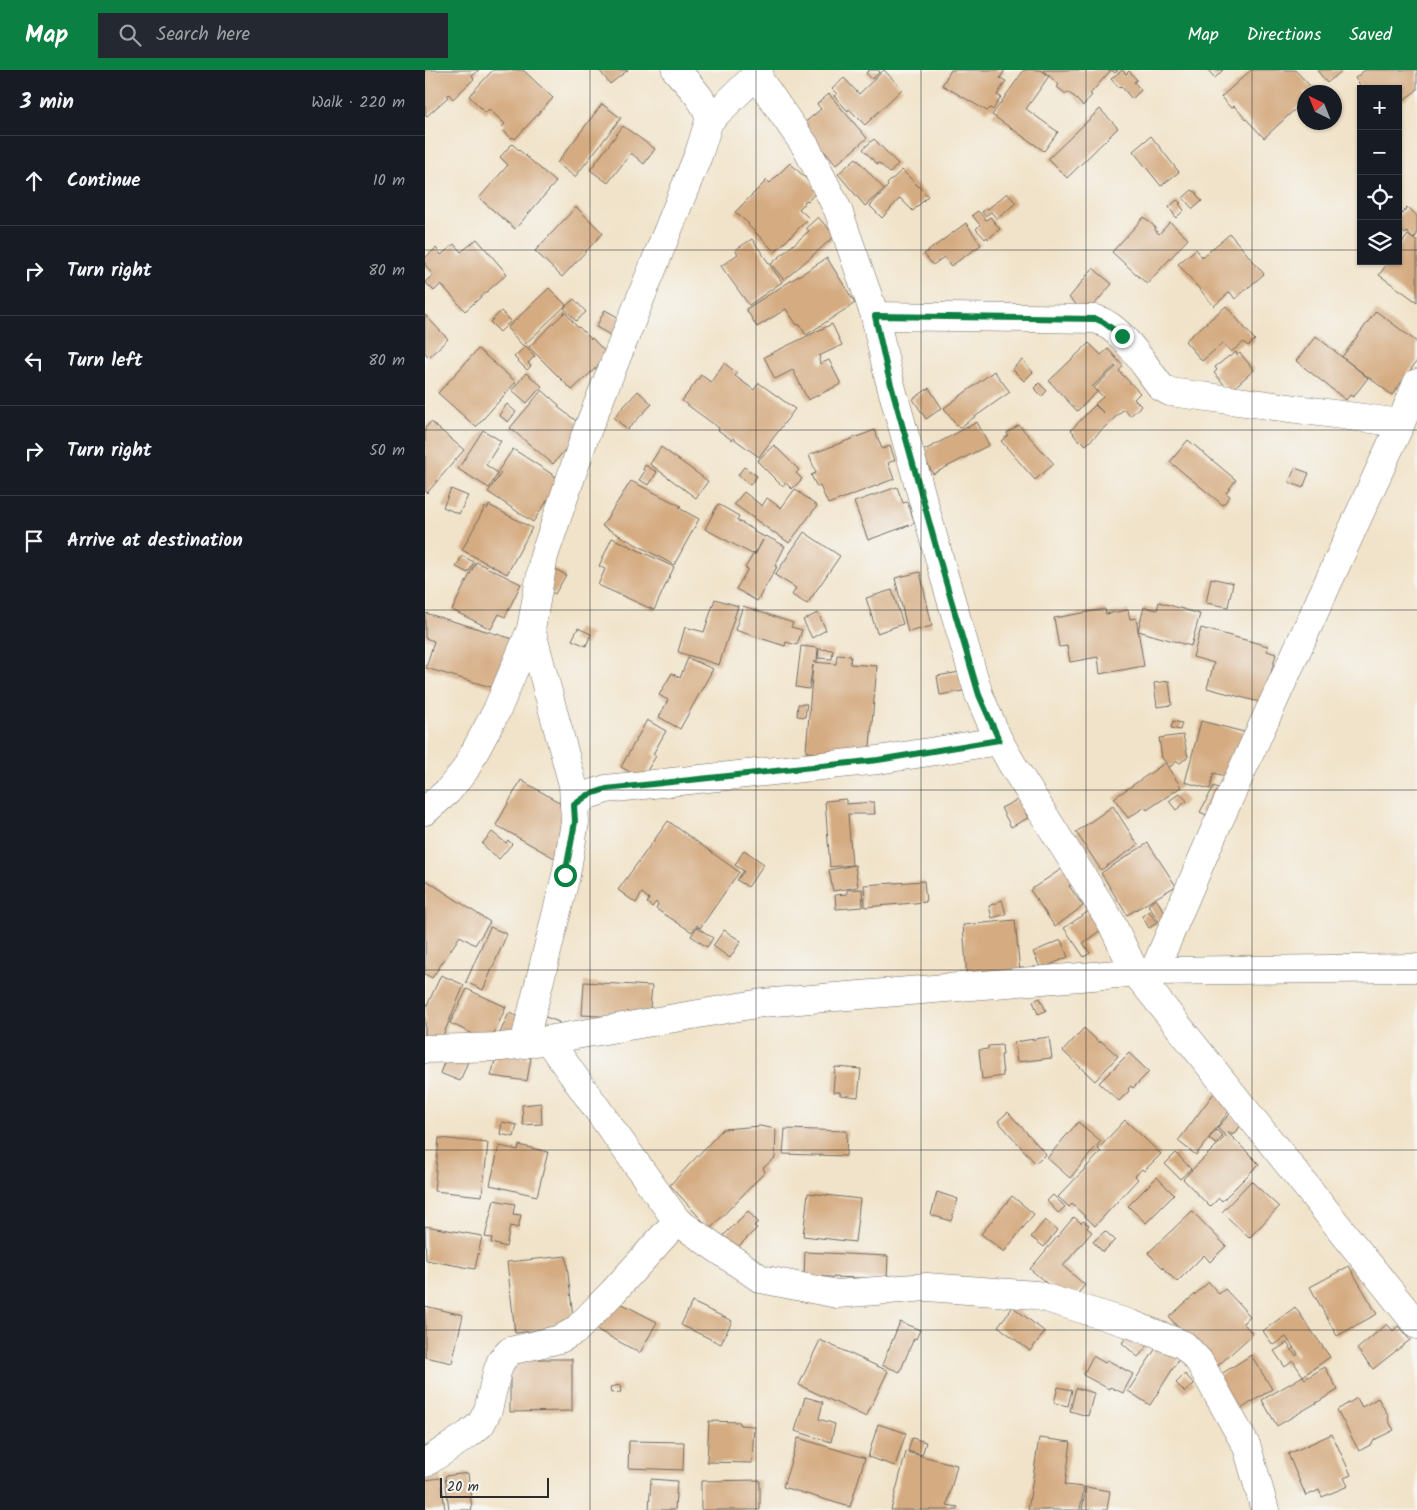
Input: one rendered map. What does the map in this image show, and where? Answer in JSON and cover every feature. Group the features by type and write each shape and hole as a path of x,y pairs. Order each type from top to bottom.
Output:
{"street":[{"path":"425,811 448,791 465,770 497,710 531,630 544,556 585,436 699,153 709,121 707,109 676,70"},
{"path":"709,121 757,73 806,147 838,210 875,316 888,374 945,579 979,695 999,740 1012,764 1144,972 1417,1325"},
{"path":"875,316 1096,319 1122,336 1161,387 1170,392 1401,423"},
{"path":"1144,972 1216,827 1401,423 1417,384"},
{"path":"531,630 573,785 575,822 536,1042 677,1221 761,1279 837,1294 927,1287 1036,1295 1131,1324 1184,1345 1199,1361 1247,1448 1265,1510"},
{"path":"574,805 588,795 606,789 878,760 999,740"},
{"path":"425,1049 501,1046 536,1042 762,1003 1144,972 1417,968"},
{"path":"425,1462 469,1434 481,1424 488,1410 501,1361 510,1351 560,1339 575,1331 677,1221"}],"building":[{"path":"425,70 479,70 472,76 474,79 453,99 449,94 427,116 425,114"},
{"path":"493,70 523,70 553,98 515,139 511,138 501,128 505,124 489,109 486,113 469,96"},
{"path":"599,70 628,70 610,84"},
{"path":"869,70 878,70 880,72 872,79 866,73"},
{"path":"884,70 902,89 865,125 834,96 837,94 832,89 844,78 859,94"},
{"path":"951,70 1005,70 1000,78 1006,81 997,95 1001,97 993,110 990,108 987,111 942,85"},
{"path":"1024,70 1041,70 1049,76 1026,109 1058,132 1044,151 992,115"},
{"path":"1043,70 1111,70 1090,94 1092,95 1083,106 1075,97 1067,92 1066,94 1057,87 1059,85"},
{"path":"1122,70 1126,74 1129,71 1137,80 1134,82 1141,90 1132,99 1121,86 1119,88 1111,79"},
{"path":"1208,70 1223,70 1215,78"},
{"path":"1251,70 1295,70 1309,85 1297,85 1297,107 1264,138 1234,106 1231,108 1221,97"},
{"path":"1317,70 1343,70 1327,83"},
{"path":"1365,70 1417,70 1417,90 1402,101 1402,85 1360,85 1355,78"},
{"path":"829,94 867,138 836,165 802,125 821,109 817,104"},
{"path":"602,104 621,118 575,177 557,163"},
{"path":"1100,109 1118,128 1067,178 1048,159"},
{"path":"623,126 655,149 644,164 631,153 608,183 590,170"},
{"path":"1151,136 1179,172 1161,186 1133,151"},
{"path":"874,139 898,164 890,173 879,163 877,164 863,149"},
{"path":"512,144 556,182 515,229 479,198 508,165 500,157"},
{"path":"856,158 884,189 865,206 838,174"},
{"path":"790,163 818,190 799,209 809,218 775,252 735,212 767,180 770,183"},
{"path":"902,170 928,196 913,211 900,198 882,218 870,206 888,186 887,184"},
{"path":"1192,190 1197,193 1202,201 1193,209 1183,198"},
{"path":"1007,193 1016,203 997,219 991,212 985,216 982,212"},
{"path":"1177,200 1181,203 1179,204 1184,210 1176,218 1169,207"},
{"path":"576,207 603,233 562,277 535,251"},
{"path":"1408,207 1417,216 1417,235 1413,239 1407,232 1405,234 1402,231 1402,213"},
{"path":"978,211 986,220 990,217 1000,229 988,239 987,237 985,239 976,229 980,225 972,215"},
{"path":"818,217 835,236 784,280 771,264 809,231 806,228"},
{"path":"1144,217 1156,228 1155,230 1159,234 1170,222 1188,239 1147,284 1112,252"},
{"path":"966,223 981,245 951,266 944,257 933,265 924,254"},
{"path":"1230,234 1264,274 1235,299 1230,292 1214,306 1178,264 1196,249 1202,257"},
{"path":"1408,235 1417,242 1417,302 1379,275 1386,265 1402,265 1402,243"},
{"path":"477,239 507,274 465,311 441,284 434,291 425,282 433,275 425,265 425,258 436,248 441,255 454,244 461,252"},
{"path":"752,239 782,282 749,305 721,266 738,254 735,250"},
{"path":"827,258 855,303 806,335 786,309 757,327 746,309"},
{"path":"1093,268 1112,284 1087,313 1069,298"},
{"path":"549,288 566,305 523,346 507,328"},
{"path":"574,299 586,312 576,321 564,308"},
{"path":"1226,306 1255,340 1248,346 1244,342 1231,352 1223,343 1202,361 1185,341"},
{"path":"605,310 623,320 614,337 596,327"},
{"path":"501,311 511,321 500,332 490,322"},
{"path":"1376,311 1417,342 1417,361 1392,395 1342,357"},
{"path":"565,312 578,328 592,338 609,356 572,390 529,347"},
{"path":"425,315 448,339 429,357 425,353"},
{"path":"832,324 842,345 819,356 819,359 820,364 829,360 841,384 808,400 793,370 775,379 764,357"},
{"path":"1316,336 1368,378 1353,397 1350,395 1346,400 1296,361"},
{"path":"1089,343 1101,355 1108,349 1123,366 1119,371 1140,393 1134,399 1141,406 1130,416 1124,409 1086,445 1080,439 1079,441 1071,430 1095,405 1105,414 1095,404 1103,397 1094,388 1116,367 1092,387 1097,392 1077,411 1049,381"},
{"path":"526,346 535,356 528,363 531,366 527,370 514,357"},
{"path":"478,349 516,382 476,427 438,393"},
{"path":"1236,352 1237,355 1240,353 1254,370 1230,391 1214,373 1217,370 1215,367"},
{"path":"1022,360 1033,372 1024,381 1012,369"},
{"path":"724,363 737,373 735,376 754,390 759,383 795,409 759,457 733,438 732,440 718,430 719,428 682,401 701,375 711,382"},
{"path":"994,371 1010,392 959,428 944,408"},
{"path":"526,373 542,386 527,403 512,390"},
{"path":"1039,383 1047,391 1042,396 1034,388"},
{"path":"929,388 942,408 926,419 913,399"},
{"path":"542,390 559,405 558,407 584,427 553,464 510,428"},
{"path":"638,391 652,404 627,430 614,417"},
{"path":"507,404 516,412 508,422 499,415"},
{"path":"431,422 464,450 427,493 425,491 425,428"},
{"path":"977,422 989,445 933,474 921,452"},
{"path":"1019,425 1054,464 1035,480 1001,441 1008,435 1007,433"},
{"path":"483,430 501,441 486,465 498,473 489,488 458,469"},
{"path":"875,430 882,449 890,446 895,460 888,463 894,479 828,504 820,486 817,487 811,475 816,473 809,455"},
{"path":"1188,440 1236,480 1226,493 1230,496 1223,505 1170,462"},
{"path":"774,445 799,470 796,473 802,479 792,489 786,483 782,486 757,461"},
{"path":"661,447 708,481 696,498 650,464"},
{"path":"513,449 561,480 533,522 488,492 501,473 498,471"},
{"path":"645,465 657,472 649,485 639,480 645,471 643,470"},
{"path":"744,467 757,476 750,485 738,475"},
{"path":"1295,468 1309,473 1303,488 1289,482"},
{"path":"631,481 681,506 679,508 699,519 674,565 602,526"},
{"path":"897,487 903,503 907,502 915,523 868,540 854,502"},
{"path":"451,489 468,496 459,514 443,507"},
{"path":"795,489 817,506 789,543 734,504 744,492 762,506 767,498 781,508"},
{"path":"718,504 739,516 737,520 754,530 754,532 785,546 775,566 777,567 757,601 736,589 748,569 745,568 754,553 755,555 763,540 755,553 754,552 752,554 705,529"},
{"path":"489,505 532,528 507,574 462,550 485,507 487,509"},
{"path":"804,532 840,556 807,604 792,595 796,588 775,575"},
{"path":"612,538 674,567 654,610 598,585 605,569 599,566"},
{"path":"462,556 474,562 468,573 456,567"},
{"path":"541,561 566,575 555,594 530,581"},
{"path":"476,562 521,584 505,617 499,614 491,629 452,610"},
{"path":"920,572 932,626 908,632 895,578"},
{"path":"1211,578 1233,583 1228,607 1206,603"},
{"path":"892,590 903,624 877,633 866,598"},
{"path":"715,599 738,606 719,665 678,652 685,627 704,632"},
{"path":"1159,602 1200,614 1191,646 1138,631 1144,607 1157,610"},
{"path":"743,606 793,623 791,627 802,630 797,645 786,642 785,646 735,630"},
{"path":"1105,609 1106,614 1128,610 1130,619 1136,618 1144,666 1100,674 1098,657 1070,662 1067,646 1059,647 1054,618"},
{"path":"425,613 520,641 511,693 426,668 434,641 425,638"},
{"path":"818,613 826,630 812,638 803,620"},
{"path":"578,628 591,634 586,646 572,640"},
{"path":"1201,628 1268,646 1267,651 1276,654 1263,703 1207,688 1214,663 1193,657"},
{"path":"801,646 818,648 817,662 813,662 836,664 837,655 851,656 850,664 877,666 869,757 806,752 813,665 809,689 796,687"},
{"path":"819,649 833,650 832,659 818,658"},
{"path":"688,658 713,669 680,729 659,717 668,700 659,695 672,673 680,678"},
{"path":"960,672 963,691 940,695 937,676"},
{"path":"1169,681 1172,705 1157,707 1154,683"},
{"path":"798,704 807,704 805,717 797,716"},
{"path":"647,720 666,731 653,754 656,756 642,779 621,767"},
{"path":"1173,721 1182,723 1180,730 1171,728"},
{"path":"1201,721 1244,732 1232,778 1214,773 1210,789 1185,782"},
{"path":"1183,735 1188,757 1180,763 1177,761 1170,767 1162,758 1159,738"},
{"path":"1165,763 1181,787 1147,810 1145,807 1128,818 1114,798"},
{"path":"521,780 581,815 556,859 496,825"},
{"path":"1214,786 1222,790 1213,818 1200,812"},
{"path":"1180,793 1187,801 1176,810 1169,801"},
{"path":"846,799 846,804 874,802 875,814 848,814 852,865 830,867 825,801"},
{"path":"1019,799 1028,818 1011,827 1001,808"},
{"path":"1113,806 1138,845 1101,870 1076,832"},
{"path":"668,821 739,872 700,928 697,925 692,932 656,909 658,905 656,902 652,907 647,903 649,899 642,893 636,903 618,890"},
{"path":"492,832 506,843 508,840 512,844 499,859 482,844"},
{"path":"1148,843 1176,886 1127,915 1101,873"},
{"path":"744,850 764,864 748,887 737,880 744,871 735,865"},
{"path":"855,865 858,887 833,891 829,870"},
{"path":"1066,866 1077,880 1069,886 1083,906 1055,927 1030,890"},
{"path":"426,880 490,922 475,945 460,936 432,978 425,974"},
{"path":"924,881 926,902 865,907 864,885"},
{"path":"862,889 863,907 836,909 835,895 847,894 847,890"},
{"path":"1156,899 1168,917 1160,923 1148,905"},
{"path":"1002,900 1006,914 992,918 989,906"},
{"path":"1092,909 1105,927 1083,943 1090,953 1084,957 1064,928"},
{"path":"1149,911 1157,923 1149,928 1142,916"},
{"path":"1015,920 1020,972 967,978 963,925"},
{"path":"490,927 507,934 483,990 466,982"},
{"path":"697,927 713,938 707,947 691,936"},
{"path":"724,930 741,941 730,958 713,946"},
{"path":"1061,940 1068,957 1041,969 1033,952"},
{"path":"441,975 464,985 440,1043 425,1037 425,1010"},
{"path":"584,982 652,986 649,1019 582,1015"},
{"path":"467,989 506,1007 490,1042 450,1023"},
{"path":"1040,998 1046,1011 1038,1014 1033,1001"},
{"path":"509,1013 525,1020 513,1038 500,1033"},
{"path":"543,1016 559,1022 556,1033 531,1026"},
{"path":"1084,1028 1118,1056 1095,1081 1063,1051"},
{"path":"1049,1037 1052,1058 1017,1062 1014,1042"},
{"path":"1002,1045 1003,1076 982,1079 979,1050 988,1049 988,1046"},
{"path":"449,1050 469,1059 460,1081 440,1073"},
{"path":"497,1053 531,1058 527,1081 491,1076"},
{"path":"1129,1053 1149,1072 1133,1088 1131,1086 1128,1089 1129,1091 1119,1101 1099,1083"},
{"path":"835,1067 861,1069 858,1097 840,1095 840,1092 833,1092"},
{"path":"1214,1093 1232,1107 1196,1155 1178,1141"},
{"path":"541,1103 542,1124 523,1125 522,1105"},
{"path":"1008,1112 1046,1154 1035,1163 998,1121"},
{"path":"1230,1114 1242,1125 1232,1135 1230,1132 1228,1133 1259,1164 1222,1201 1219,1198 1210,1207 1183,1179 1226,1136 1217,1128"},
{"path":"1125,1120 1161,1154 1144,1171 1142,1169 1135,1176 1138,1179 1095,1226 1072,1204 1069,1207 1058,1197 1101,1152 1098,1149"},
{"path":"502,1122 517,1125 514,1137 500,1134"},
{"path":"1078,1122 1101,1141 1070,1178 1047,1158"},
{"path":"760,1126 776,1129 775,1158 763,1168 765,1172 710,1229 670,1185 723,1129"},
{"path":"785,1129 847,1131 846,1156 783,1154"},
{"path":"1216,1130 1223,1136 1216,1144 1209,1139"},
{"path":"439,1138 488,1143 482,1196 434,1191"},
{"path":"519,1145 548,1152 537,1196 490,1185 499,1146 518,1150"},
{"path":"1176,1153 1191,1169 1180,1179 1165,1164"},
{"path":"1157,1177 1174,1195 1146,1223 1128,1206"},
{"path":"1251,1181 1279,1207 1249,1238 1222,1212"},
{"path":"937,1192 958,1199 951,1221 931,1215"},
{"path":"808,1193 860,1199 855,1242 803,1236"},
{"path":"1053,1195 1065,1207 1058,1213 1047,1201"},
{"path":"1012,1196 1034,1214 1004,1252 981,1234"},
{"path":"494,1200 515,1204 513,1214 521,1215 518,1228 510,1226 506,1247 491,1243 492,1238 485,1237"},
{"path":"748,1211 758,1222 754,1226 757,1228 735,1250 722,1237"},
{"path":"1192,1211 1226,1246 1210,1262 1204,1255 1177,1282 1148,1253"},
{"path":"1074,1217 1081,1223 1083,1221 1089,1225 1087,1228 1092,1232 1063,1266 1085,1285 1070,1303 1030,1269"},
{"path":"1045,1220 1057,1230 1044,1247 1031,1237"},
{"path":"425,1226 482,1236 475,1269 426,1260"},
{"path":"1105,1231 1115,1240 1103,1252 1093,1242"},
{"path":"805,1252 888,1256 887,1279 804,1276"},
{"path":"566,1256 574,1326 515,1333 507,1262"},
{"path":"1349,1266 1377,1314 1337,1336 1310,1287"},
{"path":"1209,1282 1219,1294 1225,1289 1250,1316 1243,1323 1253,1334 1212,1371 1169,1317"},
{"path":"611,1298 657,1322 640,1353 594,1328"},
{"path":"692,1302 732,1321 721,1344 681,1325"},
{"path":"425,1306 463,1315 452,1363 425,1357"},
{"path":"1013,1307 1045,1332 1030,1351 998,1326"},
{"path":"1295,1307 1330,1357 1303,1376 1293,1361 1285,1367 1274,1351 1287,1343 1296,1356 1298,1354 1286,1337 1273,1345 1263,1331"},
{"path":"900,1322 920,1330 916,1339 914,1338 900,1372 882,1365"},
{"path":"1387,1324 1393,1331 1398,1326 1410,1340 1373,1369 1357,1349"},
{"path":"1133,1329 1151,1342 1138,1357 1122,1343"},
{"path":"820,1340 888,1371 866,1417 799,1385"},
{"path":"1158,1345 1179,1359 1150,1405 1128,1391"},
{"path":"1251,1355 1272,1389 1233,1414 1212,1380"},
{"path":"1093,1356 1105,1363 1107,1360 1133,1374 1123,1393 1110,1387 1109,1389 1083,1375"},
{"path":"510,1359 572,1359 572,1411 510,1412"},
{"path":"1325,1367 1338,1390 1277,1426 1262,1400 1303,1376 1305,1379"},
{"path":"1185,1374 1194,1384 1185,1392 1176,1383"},
{"path":"620,1385 621,1392 611,1393 610,1387"},
{"path":"1058,1387 1072,1390 1068,1406 1054,1403"},
{"path":"1076,1388 1094,1393 1088,1416 1070,1411"},
{"path":"805,1397 823,1402 819,1419 835,1424 831,1442 795,1431"},
{"path":"1357,1398 1362,1407 1378,1398 1394,1430 1374,1440 1372,1444 1359,1451 1337,1410"},
{"path":"709,1421 740,1422 740,1425 754,1426 752,1463 707,1462"},
{"path":"878,1424 906,1433 895,1466 868,1457"},
{"path":"1332,1434 1351,1475 1344,1478 1348,1486 1322,1497 1319,1490 1306,1496 1288,1454"},
{"path":"798,1438 865,1458 850,1507 783,1487"},
{"path":"912,1438 926,1442 922,1455 908,1451"},
{"path":"1039,1438 1071,1442 1065,1485 1084,1487 1080,1510 1028,1510"},
{"path":"629,1441 684,1442 683,1470 628,1468"},
{"path":"906,1452 957,1465 947,1505 958,1507 957,1510 891,1510"},
{"path":"468,1473 472,1510 449,1510 445,1476"},
{"path":"441,1478 445,1510 425,1510 425,1480"},
{"path":"651,1479 677,1481 675,1510 649,1510"},
{"path":"760,1480 760,1510 701,1510 701,1481"},
{"path":"1086,1487 1110,1491 1107,1510 1082,1510"}],"route":[{"path":"565,875 575,822 574,805 588,795 606,789 878,760 999,740 979,695 945,579 888,374 875,316 1096,319 1111,327 1122,336"}]}
